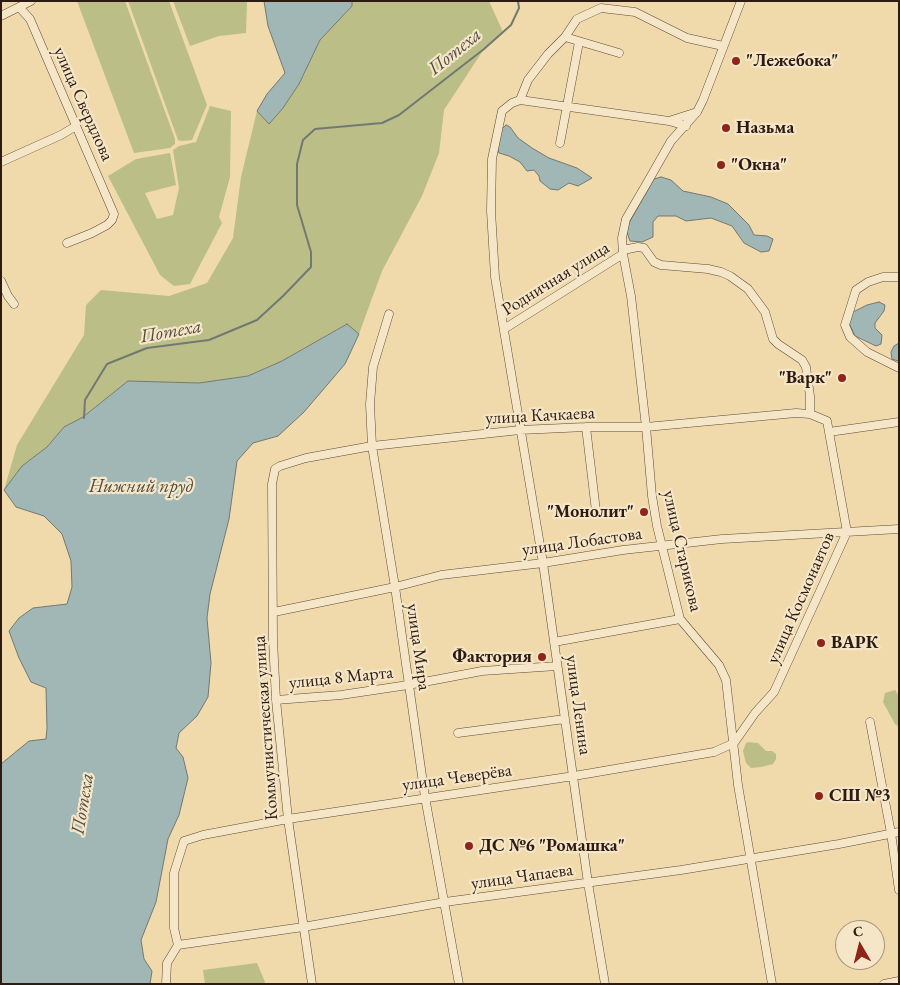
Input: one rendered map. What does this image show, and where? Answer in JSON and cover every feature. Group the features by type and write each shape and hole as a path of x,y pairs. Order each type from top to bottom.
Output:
{"street":[{"name":"улица Старикова","path":"741,1 697,112 671,142 626,219 623,233 623,252 631,296 652,496 680,619 719,665 726,680 738,785 772,984"},
{"path":"1,16 26,4"},
{"name":"улица Свердлова","path":"26,4 30,19 114,214 112,220 107,225 67,243"},
{"path":"686,126 668,121 520,100 528,80 548,54 565,37 577,19 601,8 635,12 687,38 723,46"},
{"path":"565,37 619,53"},
{"path":"560,144 579,42"},
{"name":"улица Ленина","path":"520,100 512,103 502,111 492,159 491,211 495,277 543,563 588,883 605,984"},
{"path":"668,121 697,112"},
{"path":"1,162 61,136 76,126"},
{"path":"623,252 638,247 644,248 654,262 661,265 721,272 748,289 765,312 773,338 778,344 802,360 806,367 809,382 810,414"},
{"name":"Родничная улица","path":"504,329 623,252"},
{"path":"899,277 883,277 868,282 856,290 845,325 850,337 867,352 899,368"},
{"path":"1,281 14,304"},
{"name":"улица Мира","path":"389,314 373,367 370,404 372,446 395,587 425,797 459,984"},
{"name":"улица Качкаева","path":"275,469 306,458 372,446 520,430 646,427 796,412 810,414 827,422"},
{"name":"улица Космонавтов","path":"734,743 755,713 774,692 847,532 827,422"},
{"path":"829,432 899,422"},
{"path":"586,427 596,512"},
{"name":"Коммунистическая улица","path":"275,469 272,484 273,640 276,700 288,819 312,984"},
{"name":"улица Лобастова","path":"274,612 452,574 605,553 722,539 899,529"},
{"path":"554,642 680,619"},
{"name":"улица 8 Марта","path":"276,700 340,695 408,686 482,671 557,666"},
{"path":"458,733 565,719"},
{"path":"870,722 895,832 899,890"},
{"name":"улица Чеверёва","path":"178,945 174,928 174,873 184,841 203,835 288,819 574,776 714,752 734,743"},
{"name":"улица Чапаева","path":"178,945 303,927 445,902 588,883 750,858 895,832"},
{"path":"166,984 167,963 178,945"},
{"path":"884,984 899,981"}],"green space":[{"path":"77,1 125,1 175,139 175,144 170,148 134,153"},
{"path":"128,1 169,1 207,105 192,140 178,140"},
{"path":"173,1 247,1 246,33 219,36 190,46"},
{"path":"352,1 489,1 503,32 484,49 444,110 439,153 422,196 382,271 359,334 346,324 282,361 248,376 199,383 128,381 83,417 64,427 47,447 22,466 4,490 17,445 84,335 86,305 101,290 169,296 207,283 233,238 241,177 257,111 269,124 283,108 299,84 320,40 352,6"},
{"path":"210,106 231,111 230,177 219,217 222,223 190,284 174,286 160,275 108,176 136,159 170,153 176,185 145,193 157,219 173,215 179,188 173,150 179,146 196,142"},
{"path":"895,690 899,696 899,727 895,724 883,702 885,693"},
{"path":"746,743 758,743 766,751 772,751 776,754 773,764 751,768 746,763 743,751"},
{"path":"257,963 265,982 264,984 205,984 203,970"}],"water":[{"path":"264,1 352,1 352,6 320,40 299,84 283,108 269,124 257,111 267,94 285,73 268,26"},
{"path":"506,125 510,127 518,138 532,148 549,158 577,168 592,178 578,186 569,183 558,190 550,189 540,181 539,176 534,170 527,171 520,162 499,153 497,148 501,130"},
{"path":"661,177 671,180 683,191 711,197 728,204 749,225 754,235 767,236 773,239 769,251 761,252 744,243 732,226 711,218 686,221 676,216 658,216 653,222 653,237 642,242 630,241 627,232 629,223 654,179"},
{"path":"879,302 885,305 884,311 875,323 875,328 882,335 881,344 876,346 855,336 849,323 853,312 867,305"},
{"name":"Нижний пруд","path":"347,324 359,334 345,364 304,412 278,436 253,443 237,461 229,519 210,594 207,618 211,663 208,697 197,716 179,733 176,748 183,757 188,778 179,815 168,839 156,902 141,940 144,959 152,971 150,984 1,984 1,764 29,741 46,739 47,728 46,688 31,682 19,658 9,631 19,618 33,608 67,604 72,587 71,561 62,534 44,516 16,507 4,490 22,466 47,447 64,427 83,417 128,381 199,383 248,376 282,361"},
{"path":"899,343 898,361 892,359 891,352 894,346"}],"waterway":[{"name":"Потеха","path":"84,418 85,400 107,364 147,348 209,340 257,320 283,296 311,267 311,252 297,205 297,164 303,140 315,129 382,123 399,115 484,49 511,25 519,8 518,1"}],"place":[{"name":"\"Лежебока\"","path":"736,61"},
{"name":"Назьма","path":"726,128"},
{"name":"\"Окна\"","path":"721,165"},
{"name":"\"Варк\"","path":"842,378"},
{"name":"\"Монолит\"","path":"644,512"},
{"name":"ВАРК","path":"821,643"},
{"name":"Фактория","path":"542,657"},
{"name":"СШ №3","path":"819,796"},
{"name":"ДС №6 \"Ромашка\"","path":"469,846"}]}
